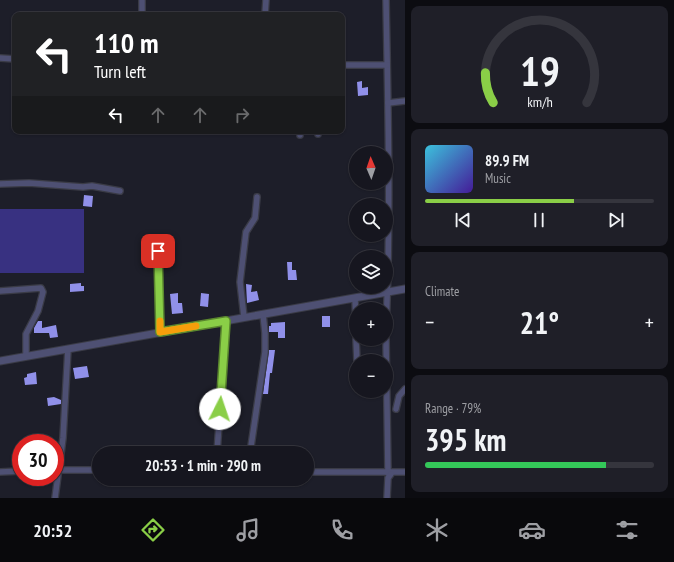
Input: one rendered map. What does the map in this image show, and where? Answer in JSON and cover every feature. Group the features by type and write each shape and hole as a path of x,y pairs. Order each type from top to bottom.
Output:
{"street":[{"path":"142,0 142,12"},
{"path":"265,12 266,0"},
{"path":"386,0 388,250"},
{"path":"0,58 12,59"},
{"path":"345,64 387,65"},
{"path":"388,103 405,101"},
{"path":"0,184 30,183 83,188 92,186 120,191"},
{"path":"244,317 240,282 246,232 255,218 257,197"},
{"path":"158,251 160,332"},
{"path":"0,291 41,288 43,292 42,303 26,334 26,356"},
{"path":"393,291 405,289"},
{"path":"0,360 377,294"},
{"path":"355,298 355,302"},
{"path":"251,446 265,352 263,314"},
{"path":"217,446 226,321"},
{"path":"386,346 385,473 388,478 387,498"},
{"path":"61,434 68,349"},
{"path":"396,409 399,396 405,388"},
{"path":"64,467 92,469"},
{"path":"0,472 12,471"},
{"path":"314,472 405,472"},
{"path":"55,498 56,486"}],"shaded area":[{"path":"0,209 84,209 84,273 0,273"}],"building":[{"path":"362,81 362,88 368,87 368,95 358,96 357,82"},
{"path":"84,195 93,196 92,207 83,206"},
{"path":"287,262 292,262 292,270 296,270 297,280 288,280"},
{"path":"81,283 81,286 84,286 84,291 70,292 70,284"},
{"path":"246,284 252,285 251,292 257,291 259,300 247,303"},
{"path":"178,293 178,303 182,303 183,313 172,314 170,294"},
{"path":"201,293 209,294 208,307 200,306"},
{"path":"322,316 330,316 330,327 322,327"},
{"path":"38,321 42,321 42,328 56,325 58,337 50,338 49,333 34,333 34,328"},
{"path":"285,322 285,338 278,338 278,332 269,332 269,326 271,326 271,323"},
{"path":"269,350 275,350 272,373 270,373 268,394 263,394"},
{"path":"87,366 89,377 75,379 73,368"},
{"path":"36,372 37,384 25,385 24,378 27,377 27,374"},
{"path":"54,397 61,400 61,404 48,406 47,398"}],"slow traffic":[{"path":"160,321 160,332 196,326"}],"route":[{"path":"158,251 160,332 226,321 220,409"}]}
